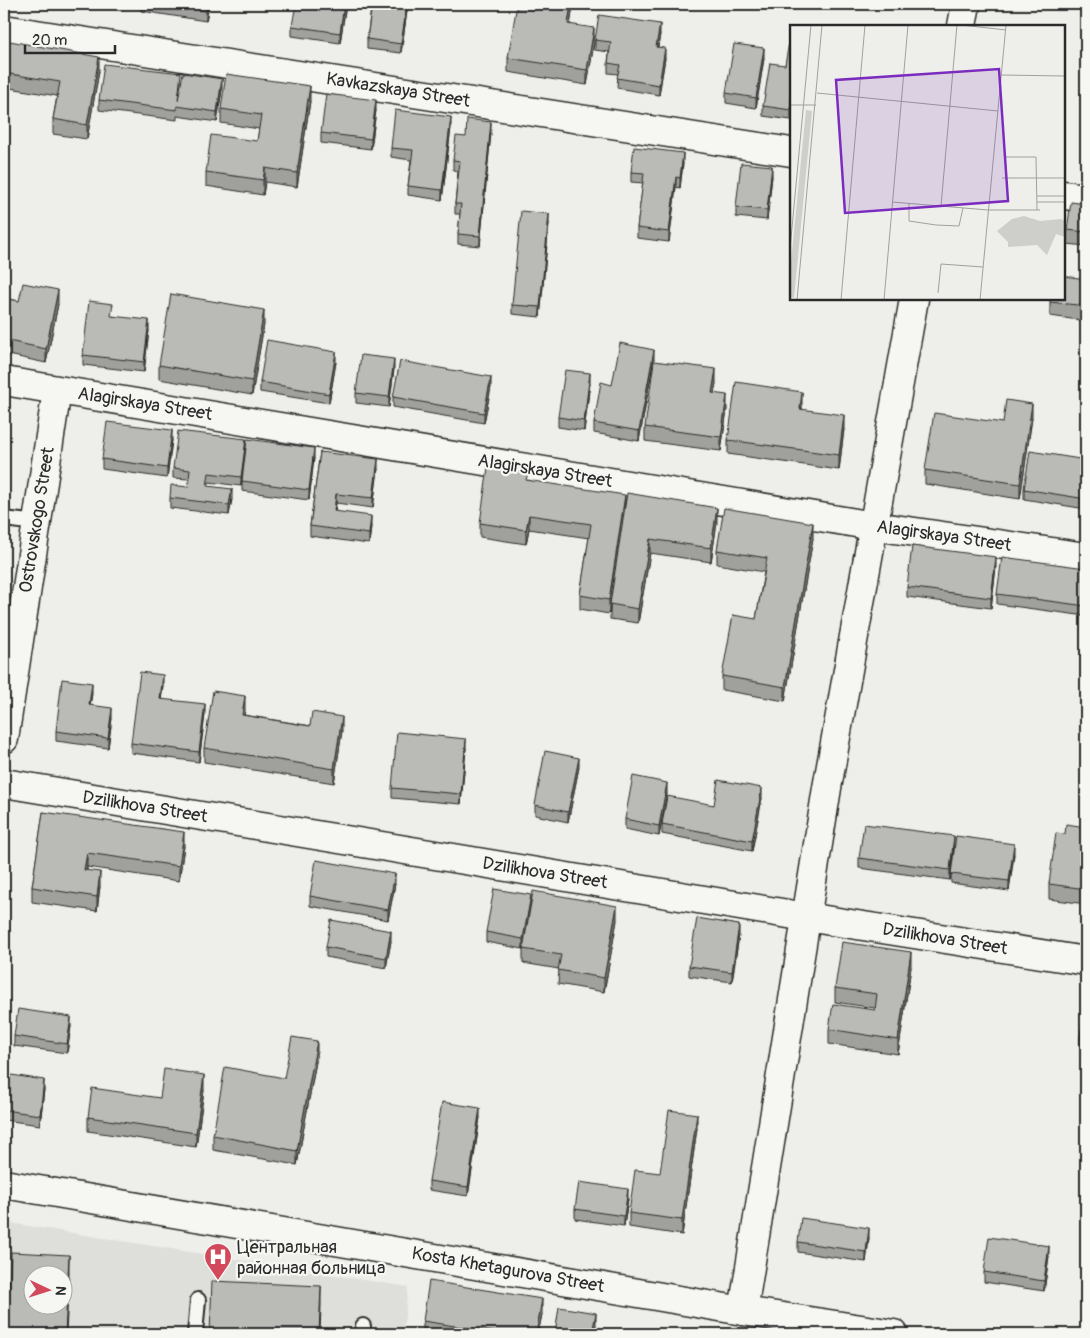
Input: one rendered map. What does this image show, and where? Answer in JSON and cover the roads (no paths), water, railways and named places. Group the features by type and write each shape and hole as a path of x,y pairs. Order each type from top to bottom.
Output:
{"street":[{"path":"962,25 966,4"},
{"name":"Kavkazskaya Street","path":"4,29 790,152"},
{"path":"1065,195 1086,198"},
{"path":"743,1311 806,917 914,300"},
{"name":"Alagirskaya Street","path":"4,381 874,526 1086,557"},
{"name":"Ostrovskogo Street","path":"4,739 57,390"},
{"name":"Dzilikhova Street","path":"4,784 806,917 1086,961"},
{"name":"Kosta Khetagurova Street","path":"4,1184 743,1311 894,1334"}],"lane":[{"path":"4,519 37,523"},
{"path":"194,1334 198,1300"}],"place":[{"name":"Центральная районная больница","path":"218,1281"}]}
